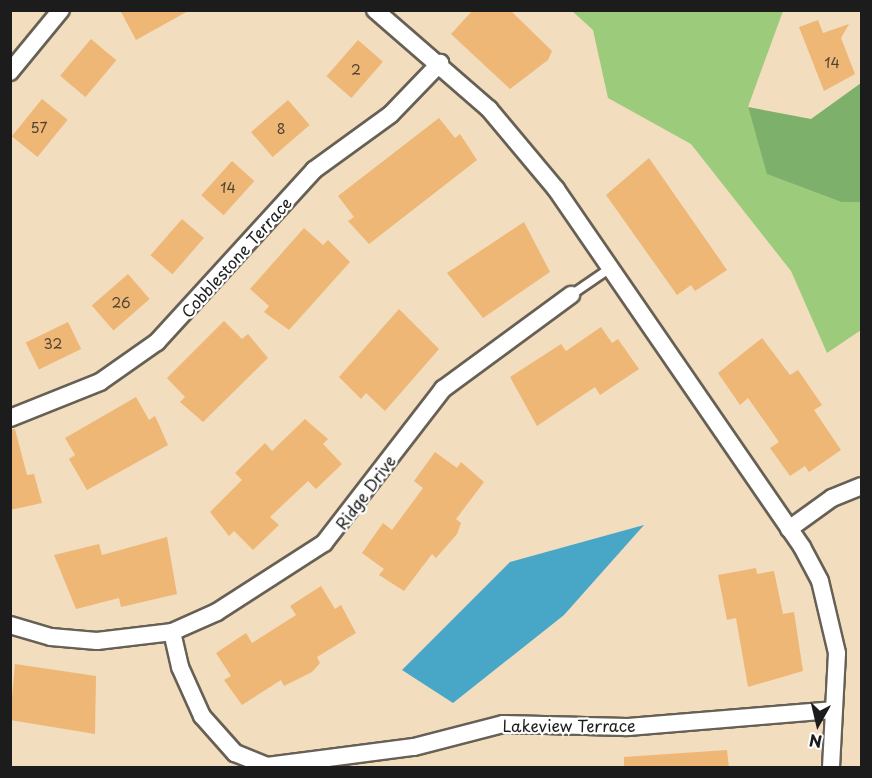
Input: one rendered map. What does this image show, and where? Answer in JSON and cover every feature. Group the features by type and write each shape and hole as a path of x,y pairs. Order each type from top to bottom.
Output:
{"street":[{"path":"10,72 61,10"},
{"path":"375,10 440,63 489,109 556,189 789,528 820,581 837,653 831,768"},
{"name":"Cobblestone Terrace","path":"10,418 100,382 157,342 314,170 391,114 440,63"},
{"name":"Ridge Drive","path":"10,625 74,640 172,632 217,612 324,543 443,389 571,295"},
{"path":"789,528 832,498 861,486"},
{"name":"Lakeview Terrace","path":"172,632 180,667 202,716 235,753 267,766 414,747 503,724 627,727 833,710"}],"lane":[{"name":"Ridge Drive","path":"571,295 609,269"}],"green space":[{"path":"572,11 783,11 748,107 768,174 841,202 861,202 861,330 827,353 791,271 691,144 608,98 593,30"},
{"path":"861,83 861,202 841,202 767,174 748,107 811,119"}],"water":[{"path":"644,525 564,615 453,703 402,670 510,562"}],"building":[{"path":"120,10 190,10 136,40"},
{"path":"473,10 510,10 552,51 548,60 510,89 451,34"},
{"path":"818,20 823,33 849,24 841,38 855,74 824,91 799,27"},
{"path":"91,39 116,60 85,97 60,76"},
{"path":"358,40 383,62 351,98 327,76"},
{"path":"42,99 68,120 37,157 12,136"},
{"path":"288,100 310,125 273,157 251,132"},
{"path":"439,118 455,138 460,134 477,160 369,244 348,221 354,217 338,196"},
{"path":"649,158 727,270 695,291 691,285 677,295 606,195"},
{"path":"232,161 254,181 224,215 201,195"},
{"path":"182,219 204,238 172,274 151,255"},
{"path":"524,222 550,272 483,318 447,273"},
{"path":"304,228 323,245 328,240 350,262 289,330 264,312 269,306 250,289"},
{"path":"128,274 150,299 113,330 92,305"},
{"path":"399,309 439,349 385,411 366,393 361,399 339,377"},
{"path":"224,321 242,339 248,334 268,358 203,422 180,402 185,397 167,378"},
{"path":"68,322 81,349 39,370 26,343"},
{"path":"601,327 612,343 618,339 639,369 600,395 595,387 537,426 510,377 561,344 566,351"},
{"path":"762,338 790,375 798,370 822,405 814,410 841,450 809,472 805,466 790,476 770,448 779,442 748,398 740,405 718,373"},
{"path":"136,397 149,420 155,416 168,445 87,490 69,459 75,455 65,438"},
{"path":"305,419 328,439 323,444 342,464 316,489 308,481 270,517 279,525 253,550 234,531 229,536 210,512 242,480 235,473 265,443 272,451"},
{"path":"15,429 27,475 34,474 42,503 10,510 10,430"},
{"path":"435,452 457,468 461,462 484,482 456,519 461,523 457,534 436,558 432,554 404,591 379,575 384,569 362,553 383,523 392,530 423,488 414,481"},
{"path":"167,537 177,594 121,607 119,598 76,609 54,555 99,544 102,555"},
{"path":"756,568 757,574 774,571 783,614 794,612 803,671 748,687 736,618 727,620 718,575"},
{"path":"321,586 335,609 341,605 356,633 317,657 320,663 312,672 284,686 281,680 242,705 224,680 231,676 216,653 246,633 252,643 296,615 290,606"},
{"path":"15,664 96,676 95,734 10,720"},
{"path":"727,750 729,768 624,768 624,757"}]}
